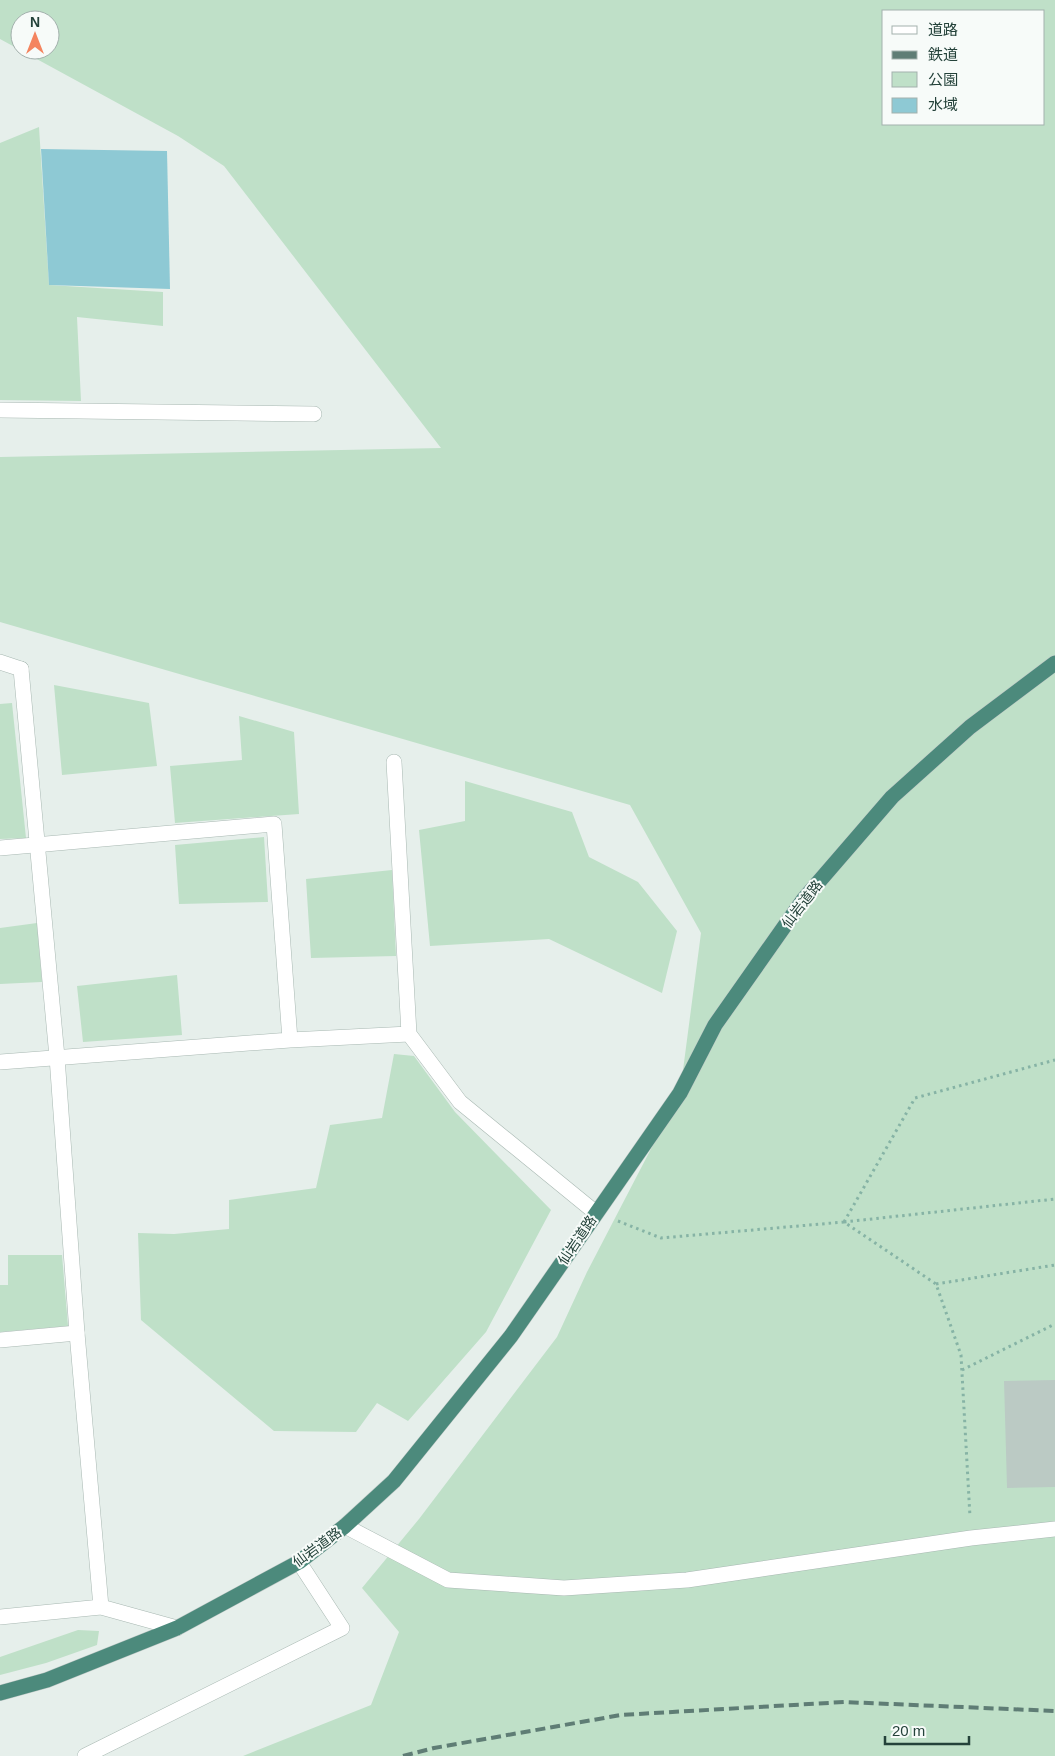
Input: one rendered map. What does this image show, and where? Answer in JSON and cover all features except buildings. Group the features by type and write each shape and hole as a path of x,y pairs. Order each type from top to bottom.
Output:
{"highway":[{"name":"仙岩道路","path":"0,1693 47,1680 177,1628 299,1562 345,1526 394,1481 512,1336 680,1094 715,1025 803,900 892,797 970,727 1055,663"}],"street":[{"path":"0,410 314,414"},
{"path":"0,662 21,669 57,1057 77,1332 101,1607"},
{"path":"394,762 409,1034 460,1102 596,1213"},
{"path":"0,848 274,824 290,1040"},
{"path":"0,1062 290,1040 409,1034"},
{"path":"0,1340 77,1332"},
{"path":"345,1526 448,1580 564,1588 687,1580 971,1538 1055,1529"},
{"path":"85,1756 342,1628 299,1562"},
{"path":"0,1617 101,1607 177,1628"}],"path":[{"path":"844,1222 915,1098 1055,1060"},
{"path":"596,1213 661,1238 844,1222 1055,1199"},
{"path":"844,1222 936,1284 961,1355 971,1538"},
{"path":"936,1284 1055,1265"},
{"path":"962,1370 1055,1324"}],"green space":[{"path":"0,0 1055,0 1055,1756 243,1756 371,1705 399,1632 362,1588 419,1519 557,1337 587,1272 680,1093 701,933 630,805 0,622 0,457 441,448 224,166 178,136 38,60 60,60 60,10 10,10 10,44 0,39"},
{"path":"39,127 49,285 163,292 163,326 77,317 81,401 0,400 0,143"},
{"path":"54,685 149,703 157,766 62,775"},
{"path":"12,703 26,838 0,839 0,704"},
{"path":"239,716 294,732 299,814 175,823 170,766 242,760"},
{"path":"465,781 572,812 589,857 638,882 677,931 662,993 549,939 430,946 419,830 465,821"},
{"path":"264,837 268,902 179,904 175,845"},
{"path":"392,870 396,956 311,958 306,879"},
{"path":"37,923 42,982 0,984 0,928"},
{"path":"177,975 182,1035 83,1042 77,986"},
{"path":"394,1054 414,1056 455,1112 551,1210 486,1332 408,1421 377,1403 356,1432 274,1431 141,1320 138,1233 174,1234 229,1229 229,1200 316,1188 330,1125 382,1118"},
{"path":"8,1255 62,1255 68,1326 0,1332 0,1285 8,1285"},
{"path":"78,1630 99,1631 97,1645 46,1663 0,1675 0,1657"}],"water":[{"path":"41,149 167,151 170,289 49,285"}],"railway":[{"path":"403,1756 434,1748 621,1715 844,1702 1055,1711"}]}
